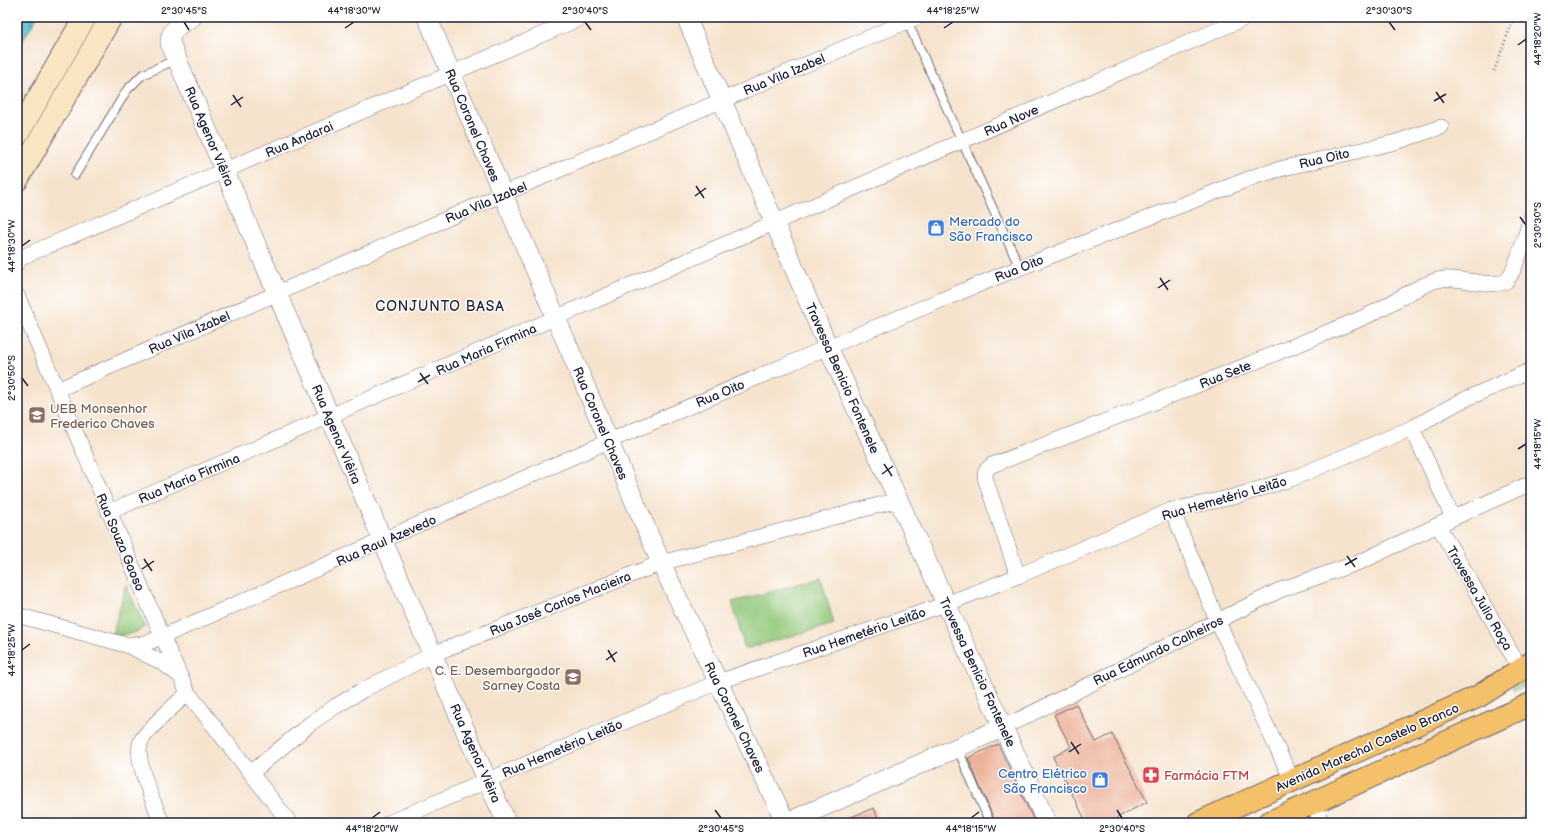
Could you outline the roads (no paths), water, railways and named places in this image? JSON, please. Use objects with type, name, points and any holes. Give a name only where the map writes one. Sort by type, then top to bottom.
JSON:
[{"type":"main road","points":[[17,134],[85,17]]},
{"type":"main road","points":[[17,180],[111,17]]},
{"type":"main road","name":"Avenida Marechal Castelo Branco","points":[[1198,823],[1479,696],[1526,667]]},
{"type":"main road","points":[[1268,823],[1531,704]]},
{"type":"street","points":[[174,51],[172,33],[192,17]]},
{"type":"street","name":"Rua Coronel Chaves","points":[[427,17],[661,563],[786,823]]},
{"type":"street","name":"Rua Andarai","points":[[17,263],[22,257],[583,17]]},
{"type":"street","name":"Travessa Benicio Fontenele","points":[[686,17],[721,102],[828,347],[1047,823]]},
{"type":"street","name":"Rua Nove","points":[[775,223],[1247,17]]},
{"type":"street","name":"Rua Vila Izabel","points":[[57,390],[503,194],[912,19]]},
{"type":"street","name":"Rua Agenor Viêira","points":[[174,51],[382,541],[507,823]]},
{"type":"street","name":"Rua Oito","points":[[609,441],[828,347],[1020,268],[1259,175],[1396,142],[1441,127]]},
{"type":"street","name":"Rua Sete","points":[[1018,576],[984,474],[986,469],[992,465],[1141,409],[1362,318],[1429,283],[1449,278],[1492,283],[1506,281],[1525,252],[1531,217]]},
{"type":"street","name":"Rua Maria Firmina","points":[[109,512],[329,418],[775,223]]},
{"type":"street","name":"Rua Souza Gaoso","points":[[17,295],[163,638],[188,693],[290,823]]},
{"type":"street","name":"Rua Hemetério Leitão","points":[[388,823],[718,682],[946,604],[1018,576],[1172,510],[1232,497],[1291,479],[1412,428],[1459,402],[1531,370]]},
{"type":"street","points":[[1412,428],[1453,518]]},
{"type":"street","name":"Rua Raul Azevedo","points":[[126,645],[141,644],[163,638],[609,441]]},
{"type":"street","name":"Rua Edmundo Calheiros","points":[[786,823],[1004,727],[1280,590],[1360,562],[1531,482]]},
{"type":"street","name":"Rua José Carlos Macieira","points":[[251,773],[311,723],[336,706],[363,690],[433,654],[661,563],[898,500]]},
{"type":"street","points":[[1172,510],[1218,620],[1292,780]]},
{"type":"street","name":"Travessa Julio Roça","points":[[1438,525],[1526,667]]},
{"type":"street","points":[[17,615],[126,645],[161,662],[180,676]]},
{"type":"street","points":[[162,823],[148,790],[139,753],[141,742],[146,733],[188,693]]},
{"type":"street","points":[[1313,803],[1322,823]]},
{"type":"street","points":[[1526,823],[1531,821]]},
{"type":"lane","points":[[912,19],[962,142],[1020,268]]},
{"type":"lane","points":[[75,175],[127,90],[142,75],[174,51]]},
{"type":"lane","points":[[956,747],[990,823]]},
{"type":"water","points":[[17,17],[37,17],[17,51]]},
{"type":"place","name":"Mercado do São Francisco","points":[[936,228]]},
{"type":"place","name":"UEB Monsenhor Frederico Chaves","points":[[37,415]]},
{"type":"place","name":"C. E. Desembargador Sarney Costa","points":[[573,677]]},
{"type":"place","name":"Farmácia FTM","points":[[1151,775]]},
{"type":"place","name":"Centro Elétrico São Francisco","points":[[1100,780]]},
{"type":"district","name":"CONJUNTO BASA","points":[[440,306]]}]
